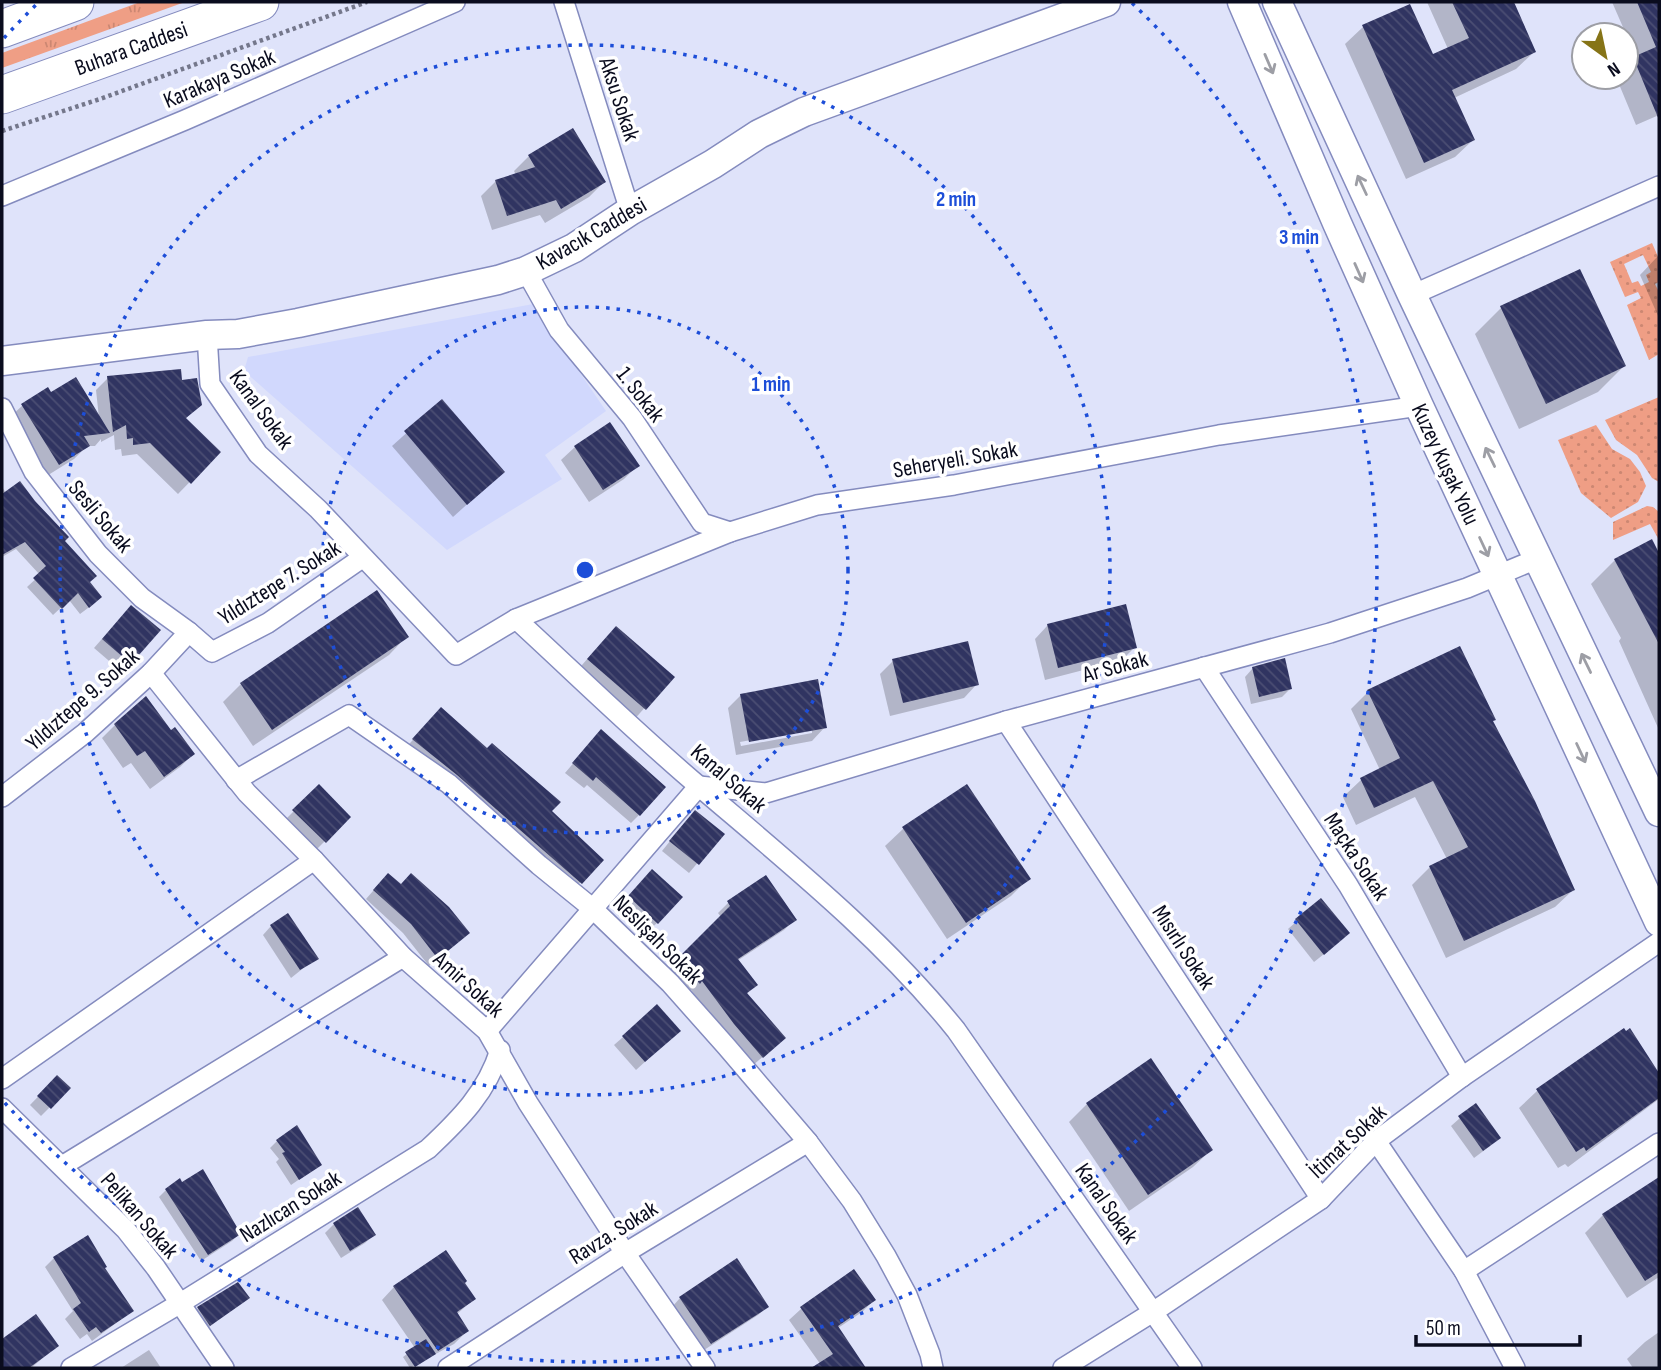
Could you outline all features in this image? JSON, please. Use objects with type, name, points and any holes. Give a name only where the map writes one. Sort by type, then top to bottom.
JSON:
[{"type":"highway","points":[[2,29],[75,2]]},
{"type":"highway","name":"Buhara Caddesi","points":[[2,95],[260,2]]},
{"type":"main road","name":"Kavacık Caddesi","points":[[2,361],[206,335],[238,334],[498,280],[526,271],[574,248],[630,211],[713,164],[759,134],[804,112],[1106,2]]},
{"type":"main road","name":"Kuzey Kuşak Yolu","points":[[1241,2],[1419,406],[1659,922]]},
{"type":"main road","name":"Kuzey Kuşak Yolu","points":[[1277,2],[1412,295],[1659,813]]},
{"type":"street","name":"Karakaya Sokak","points":[[2,196],[186,120],[455,2]]},
{"type":"street","name":"Aksu Sokak","points":[[564,2],[630,211]]},
{"type":"street","points":[[1412,295],[1659,186]]},
{"type":"street","name":"1. Sokak","points":[[526,271],[559,330],[632,418],[702,523],[730,532]]},
{"type":"street","name":"Kanal Sokak","points":[[206,335],[210,384],[258,454],[318,509],[456,655],[516,619],[699,786],[867,932],[920,986],[956,1030],[1192,1368]]},
{"type":"street","name":"Seheryeli. Sokak","points":[[516,619],[730,532],[817,505],[954,485],[1219,435],[1419,406]]},
{"type":"street","name":"Sesli Sokak","points":[[2,408],[34,472],[76,530],[142,598],[189,632]]},
{"type":"street","name":"Yıldıztepe 7. Sokak","points":[[189,632],[212,652],[268,623],[362,558]]},
{"type":"street","name":"Ar Sokak","points":[[699,786],[766,793],[1006,722],[1330,633],[1436,599],[1539,558]]},
{"type":"street","name":"Yıldıztepe 9. Sokak","points":[[2,797],[85,733],[151,673],[189,632]]},
{"type":"street","name":"Maçka Sokak","points":[[1204,667],[1348,885],[1462,1077]]},
{"type":"street","name":"Amir Sokak","points":[[151,673],[236,780],[282,831],[314,860],[402,957],[487,1031],[528,1103],[625,1253],[705,1368]]},
{"type":"street","name":"Neslişah Sokak","points":[[236,780],[349,715],[449,784],[539,865],[592,908],[670,982],[808,1142],[852,1201],[886,1256],[907,1295],[933,1368]]},
{"type":"street","name":"Mısırlı Sokak","points":[[1006,722],[1321,1199]]},
{"type":"street","points":[[487,1031],[699,786]]},
{"type":"street","points":[[2,1079],[314,860]]},
{"type":"street","name":"İtimat Sokak","points":[[1062,1368],[1153,1312],[1321,1199],[1376,1141],[1462,1077],[1659,942]]},
{"type":"street","points":[[62,1166],[402,957]]},
{"type":"street","name":"Nazlıcan Sokak","points":[[71,1368],[428,1149],[459,1120],[481,1094],[495,1067],[500,1050]]},
{"type":"street","name":"Pelikan Sokak","points":[[2,1108],[126,1230],[156,1268],[224,1368]]},
{"type":"street","points":[[1376,1141],[1464,1271],[1515,1368]]},
{"type":"street","name":"Ravza. Sokak","points":[[448,1368],[625,1253],[808,1142]]},
{"type":"street","points":[[1464,1271],[1659,1143]]},
{"type":"path","points":[[2,131],[125,90],[367,2]]},
{"type":"shaded area","points":[[533,304],[606,411],[545,455],[562,479],[447,550],[244,371],[248,357]]},
{"type":"green space","points":[[140,2],[185,2],[2,68],[2,53]]},
{"type":"green space","points":[[1652,243],[1659,259],[1659,282],[1655,284],[1659,292],[1659,354],[1649,360],[1627,305],[1641,298],[1638,292],[1625,297],[1610,262]],"holes":[[[1643,255],[1651,272],[1646,275],[1649,282],[1641,286],[1638,281],[1632,283],[1624,264]]]},
{"type":"green space","points":[[1659,397],[1659,482],[1652,478],[1637,455],[1616,440],[1605,420]]},
{"type":"green space","points":[[1596,425],[1612,449],[1630,459],[1646,486],[1638,502],[1611,518],[1581,493],[1558,440]]},
{"type":"green space","points":[[1647,506],[1659,512],[1659,540],[1650,524],[1613,540],[1613,522]]},
{"type":"building","points":[[1452,2],[1514,2],[1536,52],[1452,90],[1475,140],[1424,163],[1362,25],[1410,4],[1433,54],[1469,38]]},
{"type":"building","points":[[1637,2],[1659,2],[1659,120],[1640,74],[1640,54],[1656,47]]},
{"type":"building","points":[[573,128],[606,182],[561,209],[556,200],[507,216],[495,180],[535,167],[528,155]]},
{"type":"building","points":[[1580,269],[1626,366],[1546,404],[1500,306]]},
{"type":"building","points":[[181,369],[182,380],[197,378],[202,405],[186,418],[221,452],[191,484],[150,443],[133,445],[133,438],[127,439],[126,425],[113,432],[107,376]]},
{"type":"building","points":[[76,377],[110,433],[84,436],[90,446],[59,465],[21,404],[48,387],[51,392]]},
{"type":"building","points":[[442,399],[505,472],[467,505],[404,431]]},
{"type":"building","points":[[610,422],[640,466],[603,490],[574,446]]},
{"type":"building","points":[[20,481],[69,537],[65,541],[97,576],[90,582],[102,597],[89,608],[78,593],[62,609],[33,578],[46,566],[25,542],[2,555],[2,494]]},
{"type":"building","points":[[1652,539],[1659,553],[1659,644],[1614,559]]},
{"type":"building","points":[[377,590],[409,637],[272,730],[240,683]]},
{"type":"building","points":[[1126,604],[1137,648],[1058,668],[1047,624]]},
{"type":"building","points":[[131,605],[161,630],[131,664],[102,639]]},
{"type":"building","points":[[616,626],[675,677],[646,710],[587,659]]},
{"type":"building","points":[[968,641],[979,685],[903,703],[892,659]]},
{"type":"building","points":[[1460,646],[1496,720],[1493,721],[1535,801],[1575,890],[1464,941],[1429,866],[1468,847],[1433,781],[1374,808],[1360,778],[1400,758],[1367,690]]},
{"type":"building","points":[[1285,658],[1292,689],[1259,697],[1252,667]]},
{"type":"building","points":[[818,679],[827,728],[749,742],[740,694]]},
{"type":"building","points":[[146,696],[171,730],[175,727],[195,754],[164,777],[145,751],[137,756],[114,724]]},
{"type":"building","points":[[441,707],[487,748],[492,743],[561,802],[552,811],[604,860],[582,884],[412,739]]},
{"type":"building","points":[[601,729],[666,787],[640,816],[596,777],[593,781],[572,763]]},
{"type":"building","points":[[319,784],[351,817],[326,843],[292,810]]},
{"type":"building","points":[[967,784],[1031,879],[966,923],[902,827]]},
{"type":"building","points":[[695,810],[725,834],[699,865],[669,841]]},
{"type":"building","points":[[652,869],[683,897],[658,924],[628,896]]},
{"type":"building","points":[[388,873],[401,884],[411,873],[449,907],[470,933],[438,959],[411,924],[373,890]]},
{"type":"building","points":[[766,875],[797,920],[738,959],[758,985],[747,993],[786,1038],[763,1058],[702,981],[700,984],[676,960],[730,906],[727,901]]},
{"type":"building","points":[[1321,898],[1350,933],[1324,955],[1295,919]]},
{"type":"building","points":[[288,913],[319,959],[300,970],[270,925]]},
{"type":"building","points":[[657,1004],[681,1031],[645,1062],[622,1036]]},
{"type":"building","points":[[1624,1028],[1626,1031],[1630,1028],[1659,1073],[1659,1098],[1586,1151],[1584,1147],[1576,1152],[1536,1089]]},
{"type":"building","points":[[1151,1058],[1213,1150],[1148,1195],[1086,1103]]},
{"type":"building","points":[[57,1075],[71,1088],[51,1109],[37,1096]]},
{"type":"building","points":[[1476,1103],[1501,1138],[1483,1151],[1458,1116]]},
{"type":"building","points":[[297,1125],[322,1165],[299,1180],[276,1140]]},
{"type":"building","points":[[203,1169],[241,1234],[208,1255],[165,1189],[180,1178],[182,1182]]},
{"type":"building","points":[[1659,1177],[1659,1272],[1645,1281],[1602,1214]]},
{"type":"building","points":[[358,1207],[376,1235],[350,1251],[333,1223]]},
{"type":"building","points":[[88,1235],[107,1267],[105,1268],[134,1311],[101,1333],[96,1327],[89,1332],[73,1309],[81,1303],[53,1257]]},
{"type":"building","points":[[446,1250],[476,1299],[457,1312],[469,1331],[438,1351],[393,1286]]},
{"type":"building","points":[[737,1258],[769,1307],[711,1344],[679,1297]]},
{"type":"building","points":[[854,1269],[876,1300],[838,1326],[866,1368],[811,1368],[833,1354],[800,1307]]},
{"type":"building","points":[[238,1282],[250,1298],[210,1326],[197,1307]]},
{"type":"building","points":[[36,1314],[59,1346],[29,1368],[2,1368],[2,1339]]},
{"type":"building","points":[[426,1339],[436,1354],[415,1367],[405,1352]]}]
